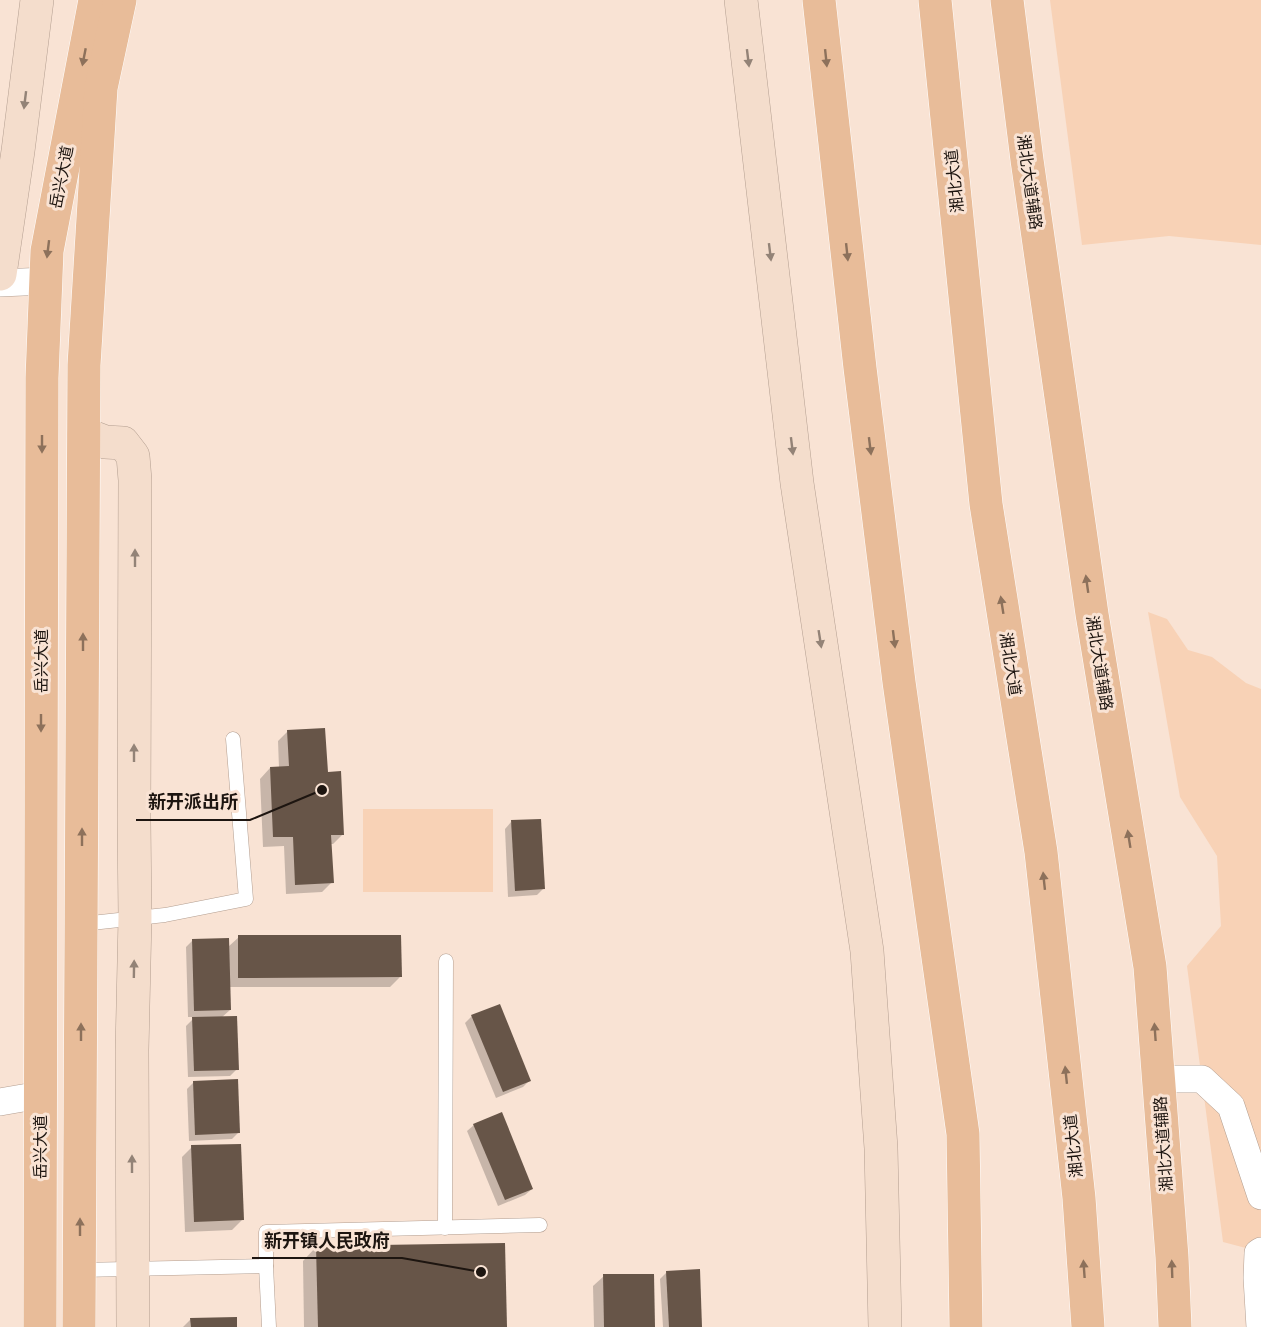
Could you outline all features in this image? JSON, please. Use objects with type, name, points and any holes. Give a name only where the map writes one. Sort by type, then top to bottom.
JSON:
[{"type":"main road","points":[[0,274],[37,0]]},
{"type":"main road","name":"岳兴大道","points":[[40,1327],[42,378],[47,251],[95,0]]},
{"type":"main road","name":"岳兴大道","points":[[80,1327],[84,365],[101,88],[120,0]]},
{"type":"main road","points":[[741,0],[796,483],[867,951],[881,1148],[885,1327]]},
{"type":"main road","points":[[819,0],[899,682],[963,1134],[966,1327]]},
{"type":"main road","name":"湘北大道","points":[[935,0],[986,504],[1041,852],[1079,1198],[1088,1327]]},
{"type":"main road","name":"湘北大道辅路","points":[[1007,0],[1027,160],[1088,591],[1150,967],[1172,1257],[1175,1327]]},
{"type":"main road","points":[[84,434],[105,441],[123,443],[133,456],[135,480],[133,1327]]},
{"type":"street","points":[[0,283],[46,281]]},
{"type":"street","points":[[1158,1079],[1202,1079],[1231,1106],[1261,1196]]},
{"type":"street","points":[[0,1102],[40,1095]]},
{"type":"street","points":[[1260,1327],[1257,1278],[1258,1253],[1261,1251]]},
{"type":"lane","points":[[82,924],[165,915],[246,899],[233,740]]},
{"type":"lane","points":[[445,1228],[446,961]]},
{"type":"lane","points":[[269,1327],[266,1232],[540,1225]]},
{"type":"lane","points":[[80,1270],[266,1266]]},
{"type":"shaded area","points":[[1050,0],[1261,0],[1261,245],[1169,236],[1082,245]]},
{"type":"shaded area","points":[[1148,612],[1167,619],[1188,650],[1212,657],[1246,683],[1261,689],[1261,1252],[1223,1242],[1187,966],[1221,926],[1217,856],[1180,797]]},
{"type":"shaded area","points":[[363,809],[493,809],[493,892],[363,892]]},
{"type":"building","points":[[325,728],[328,772],[341,771],[344,835],[331,835],[334,883],[295,885],[293,837],[273,837],[270,767],[289,766],[287,730]]},
{"type":"building","points":[[541,819],[545,889],[515,891],[511,820]]},
{"type":"building","points":[[238,935],[401,935],[402,977],[238,978]]},
{"type":"building","points":[[229,938],[231,1010],[194,1011],[192,939]]},
{"type":"building","points":[[500,1004],[531,1081],[503,1092],[471,1015]]},
{"type":"building","points":[[237,1016],[239,1070],[194,1071],[192,1017]]},
{"type":"building","points":[[238,1079],[240,1133],[195,1135],[193,1081]]},
{"type":"building","points":[[502,1112],[533,1189],[505,1200],[473,1124]]},
{"type":"building","points":[[241,1144],[244,1220],[194,1222],[191,1145]]},
{"type":"building","points":[[505,1243],[507,1327],[318,1327],[316,1246]]},
{"type":"building","points":[[700,1269],[702,1327],[669,1327],[666,1271]]},
{"type":"building","points":[[603,1274],[654,1274],[655,1327],[604,1327]]},
{"type":"building","points":[[237,1317],[237,1327],[191,1327],[190,1318]]},
{"type":"place","name":"新开派出所","points":[[322,790]]},
{"type":"place","name":"新开镇人民政府","points":[[481,1272]]}]
